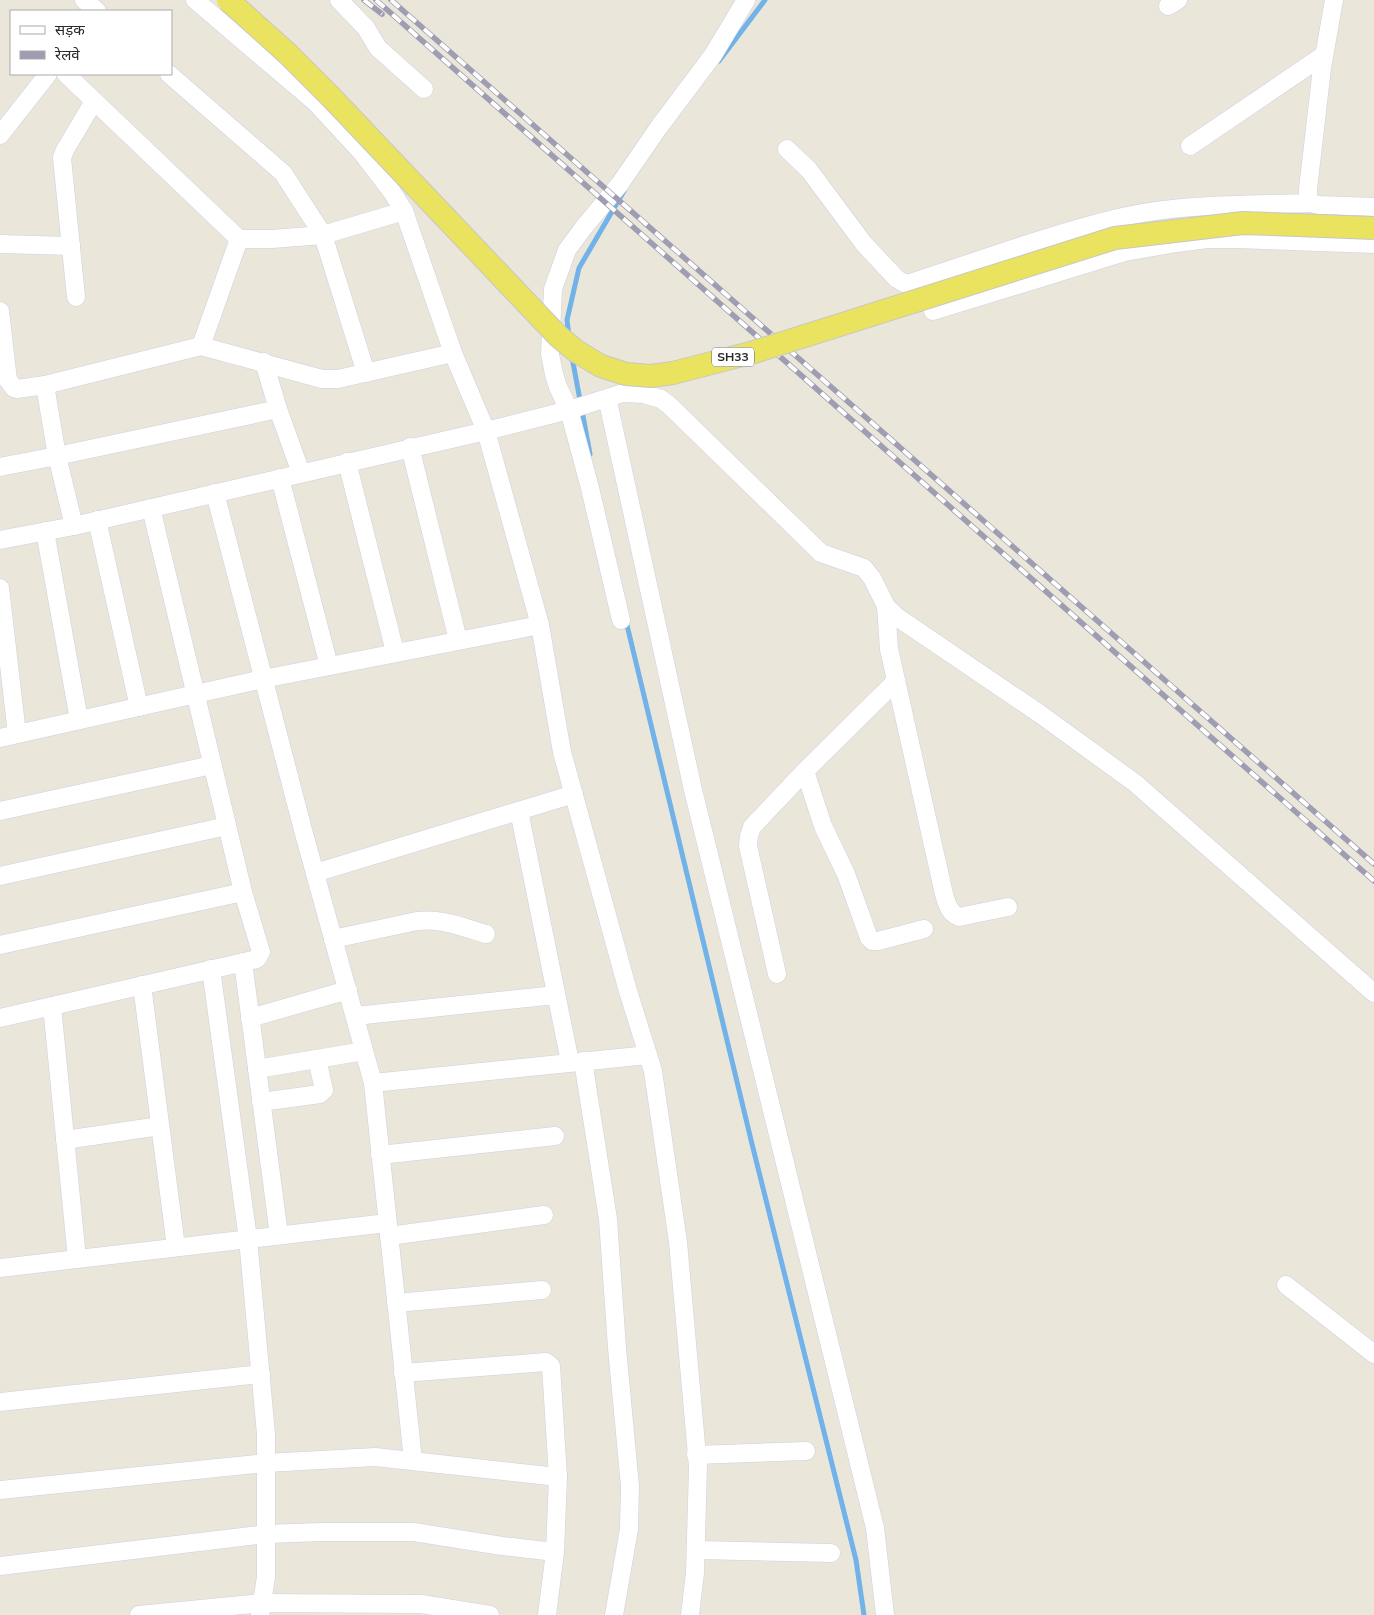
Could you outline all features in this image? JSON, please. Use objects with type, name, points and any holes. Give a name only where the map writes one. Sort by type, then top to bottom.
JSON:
[{"type":"main road","name":"SH33","points":[[228,0],[281,47],[330,96],[558,336],[576,351],[601,366],[626,374],[651,376],[673,373],[754,352],[1115,238],[1242,223],[1374,228]]},
{"type":"street","points":[[195,0],[315,102],[363,154],[392,192],[404,211],[453,353],[486,431],[540,625],[562,752],[628,991],[653,1071],[678,1242],[696,1455],[696,1550],[690,1615]]},
{"type":"street","points":[[339,0],[366,28],[378,48],[424,89]]},
{"type":"street","points":[[746,0],[713,55],[659,127],[619,185],[567,250],[552,289],[550,354],[558,387],[586,405],[608,402],[693,790],[875,1528],[885,1615]]},
{"type":"street","points":[[1311,203],[1308,198],[1308,189],[1324,55],[1334,0]]},
{"type":"street","points":[[1190,146],[1324,55]]},
{"type":"street","points":[[0,135],[47,75]]},
{"type":"street","points":[[67,75],[239,239],[323,235],[404,211]]},
{"type":"street","points":[[170,75],[283,173],[323,235],[366,373]]},
{"type":"street","points":[[76,297],[62,158],[64,150],[94,100]]},
{"type":"street","points":[[787,149],[809,170],[864,244],[897,280],[904,283],[910,283],[1051,237],[1119,218],[1167,210],[1224,205],[1311,203],[1319,205],[1374,206]]},
{"type":"street","points":[[201,346],[239,239]]},
{"type":"street","points":[[933,311],[1125,252],[1176,243],[1207,239],[1235,239],[1374,244]]},
{"type":"street","points":[[0,244],[72,246]]},
{"type":"street","points":[[0,311],[8,380],[10,385],[17,389],[45,385],[201,346],[322,379],[338,379],[453,353]]},
{"type":"street","points":[[264,362],[278,409],[301,473]]},
{"type":"street","points":[[45,385],[57,456],[74,526]]},
{"type":"street","points":[[0,540],[74,526],[486,431],[586,405],[623,393],[644,394],[661,399],[821,553],[864,568],[872,578],[886,606],[896,617],[1040,714],[1135,783],[1374,993]]},
{"type":"street","points":[[586,405],[590,488],[621,620]]},
{"type":"street","points":[[0,467],[278,409]]},
{"type":"street","points":[[410,447],[458,640]]},
{"type":"street","points":[[347,462],[395,652]]},
{"type":"street","points":[[280,478],[329,666]]},
{"type":"street","points":[[215,493],[263,679],[373,1083],[413,1460]]},
{"type":"street","points":[[0,1018],[257,959],[261,952],[242,892],[152,508]]},
{"type":"street","points":[[97,520],[139,707]]},
{"type":"street","points":[[44,531],[79,720]]},
{"type":"street","points":[[0,588],[17,734]]},
{"type":"street","points":[[886,606],[889,649],[949,909],[954,915],[959,917],[1008,907]]},
{"type":"street","points":[[0,738],[263,679],[540,625]]},
{"type":"street","points":[[777,974],[748,846],[752,827],[896,681]]},
{"type":"street","points":[[0,810],[212,765]]},
{"type":"street","points":[[806,771],[823,826],[846,874],[869,938],[872,941],[878,941],[924,929]]},
{"type":"street","points":[[315,873],[574,794]]},
{"type":"street","points":[[519,811],[556,995],[576,1062],[608,1219],[617,1348],[630,1486],[629,1529],[614,1615]]},
{"type":"street","points":[[0,876],[227,826]]},
{"type":"street","points":[[0,945],[242,892]]},
{"type":"street","points":[[333,939],[431,919],[441,920],[486,934]]},
{"type":"street","points":[[243,962],[279,1235]]},
{"type":"street","points":[[211,969],[248,1239],[266,1434],[266,1577],[261,1609]]},
{"type":"street","points":[[142,985],[176,1247]]},
{"type":"street","points":[[250,1018],[348,990]]},
{"type":"street","points":[[355,1016],[556,995]]},
{"type":"street","points":[[52,1006],[77,1259]]},
{"type":"street","points":[[257,1069],[364,1051]]},
{"type":"street","points":[[373,1083],[648,1054]]},
{"type":"street","points":[[261,1102],[323,1092],[318,1059]]},
{"type":"street","points":[[65,1140],[160,1126]]},
{"type":"street","points":[[380,1154],[555,1136]]},
{"type":"street","points":[[0,1268],[279,1235],[388,1229],[544,1215]]},
{"type":"street","points":[[1286,1285],[1374,1354]]},
{"type":"street","points":[[396,1303],[542,1290]]},
{"type":"street","points":[[404,1373],[546,1362],[551,1366],[558,1477],[556,1552],[547,1615]]},
{"type":"street","points":[[0,1402],[261,1374]]},
{"type":"street","points":[[696,1455],[806,1450]]},
{"type":"street","points":[[0,1490],[266,1463],[375,1456],[558,1477]]},
{"type":"street","points":[[0,1566],[266,1534],[414,1532],[502,1546],[556,1552]]},
{"type":"street","points":[[696,1550],[831,1553]]},
{"type":"street","points":[[138,1615],[421,1604],[490,1615]]},
{"type":"waterway","points":[[719,61],[765,0]]},
{"type":"waterway","points":[[569,336],[567,320],[579,268],[624,191]]},
{"type":"waterway","points":[[572,357],[590,454]]},
{"type":"waterway","points":[[626,621],[752,1144],[856,1560],[864,1615]]},
{"type":"railway","points":[[364,0],[382,14]]},
{"type":"railway","points":[[376,0],[1374,881]]},
{"type":"railway","points":[[391,0],[1374,864]]}]
